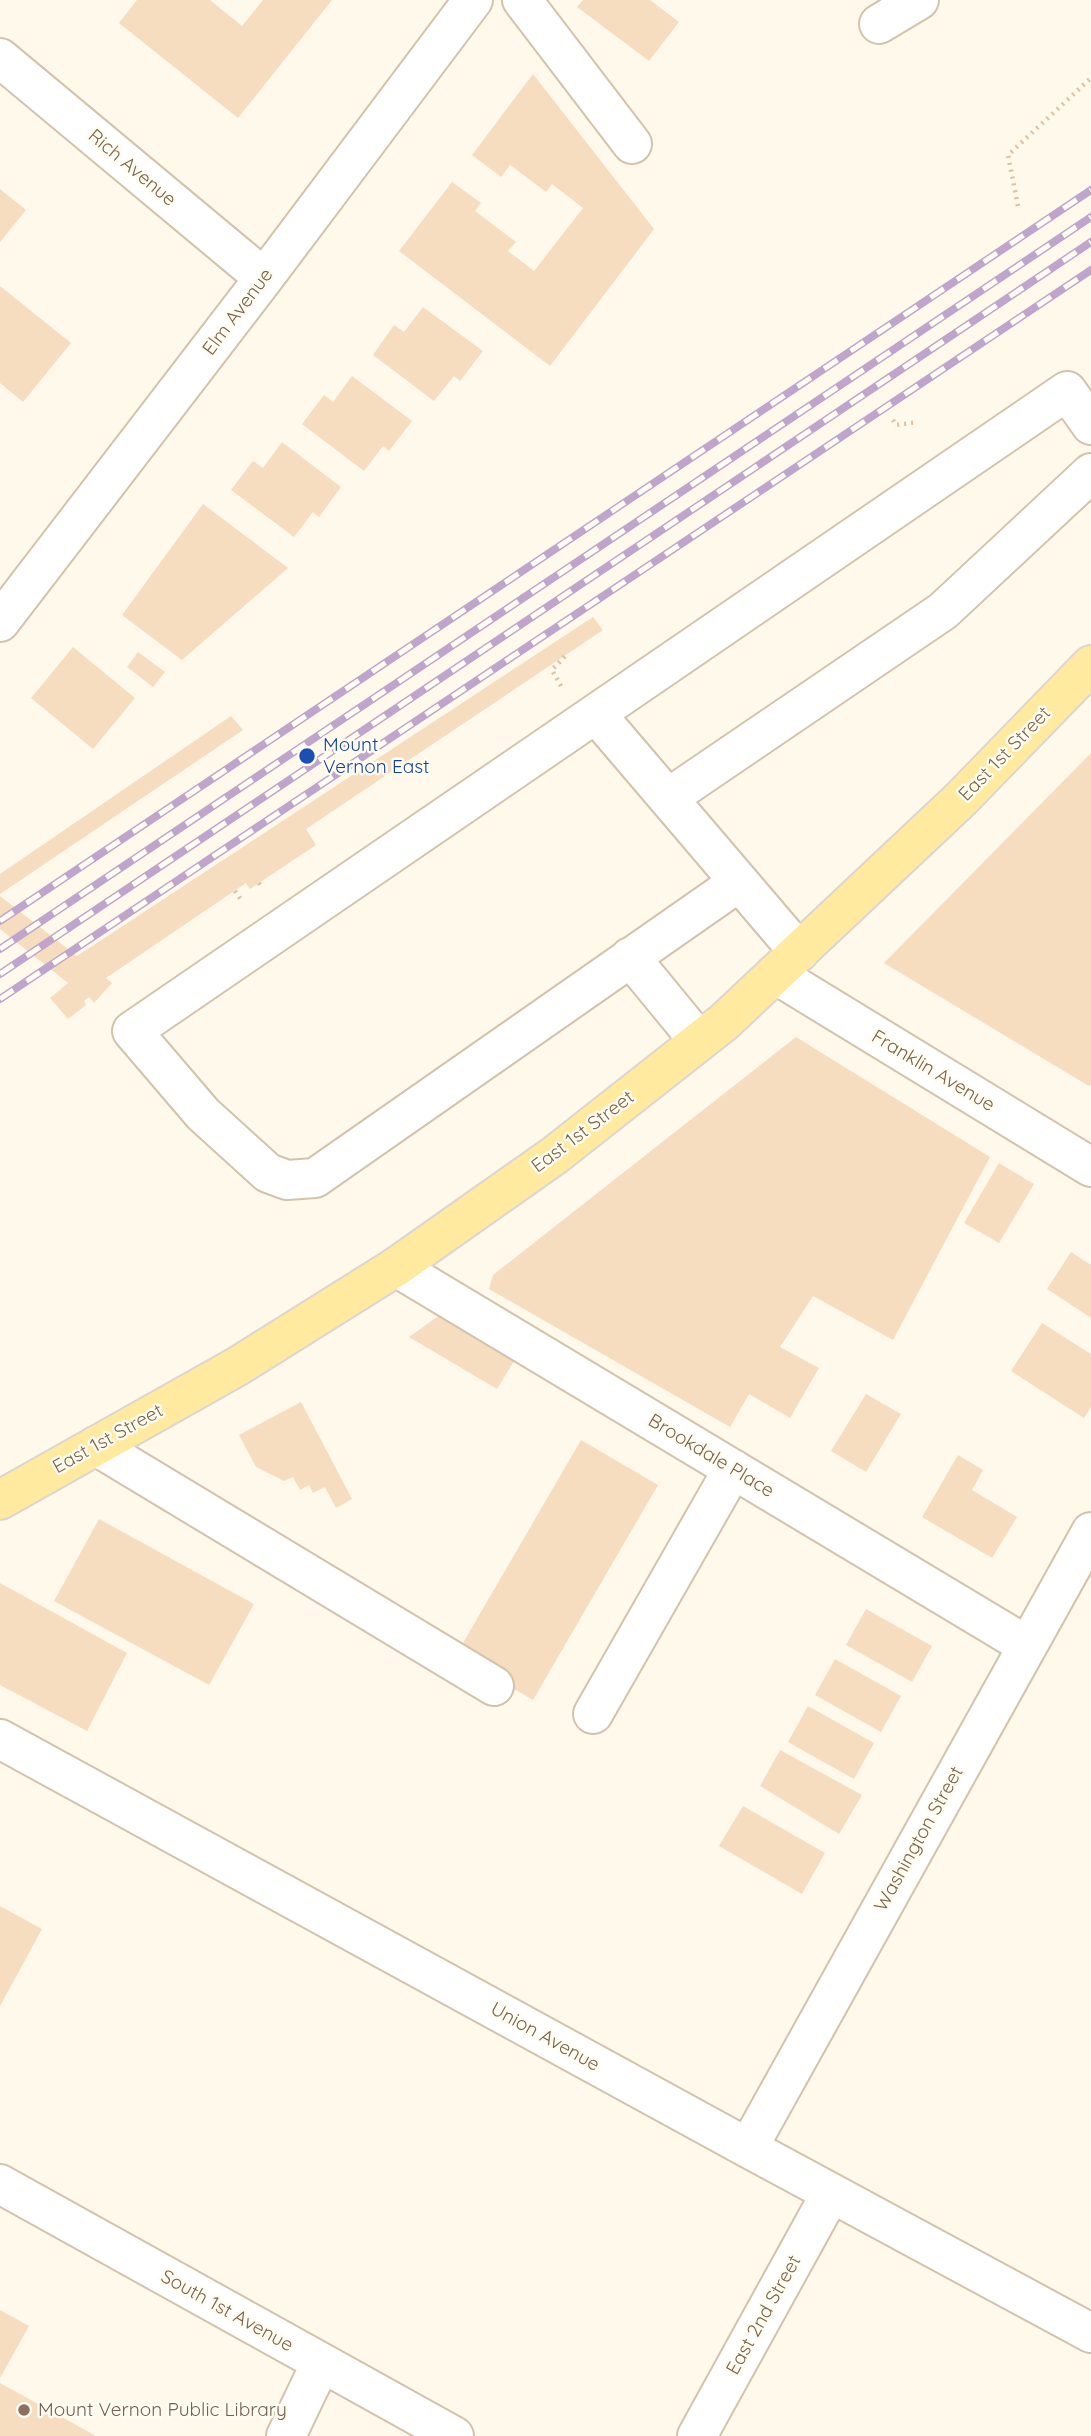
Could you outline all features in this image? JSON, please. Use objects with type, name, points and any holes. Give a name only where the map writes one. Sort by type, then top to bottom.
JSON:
[{"type":"main road","name":"East 1st Street","points":[[0,1500],[238,1366],[396,1267],[555,1155],[724,1022],[961,799],[1091,665]]},
{"type":"street","name":"Elm Avenue","points":[[0,622],[473,0]]},
{"type":"street","points":[[522,0],[632,144]]},
{"type":"street","points":[[878,24],[919,0]]},
{"type":"street","name":"Rich Avenue","points":[[0,58],[264,278]]},
{"type":"street","points":[[739,882],[315,1178],[287,1180],[268,1173],[203,1114],[132,1031],[1067,391],[1091,425]]},
{"type":"street","points":[[667,798],[943,611],[1091,473]]},
{"type":"street","name":"Franklin Avenue","points":[[596,714],[739,882],[787,963],[1091,1167]]},
{"type":"street","points":[[630,957],[699,1041]]},
{"type":"street","name":"Brookdale Place","points":[[396,1267],[1026,1645]]},
{"type":"street","points":[[96,1446],[494,1686]]},
{"type":"street","points":[[593,1714],[733,1469]]},
{"type":"street","name":"Washington Street","points":[[748,2148],[1091,1532]]},
{"type":"street","name":"Union Avenue","points":[[0,1739],[1091,2333]]},
{"type":"street","name":"South 1st Avenue","points":[[0,2184],[321,2363],[433,2431]]},
{"type":"street","name":"East 2nd Street","points":[[697,2436],[831,2193]]},
{"type":"street","points":[[286,2436],[321,2363]]},
{"type":"path","points":[[1018,206],[1008,155],[1091,78]]},
{"type":"path","points":[[893,420],[896,425],[918,422]]},
{"type":"path","points":[[561,685],[552,670],[567,654]]},
{"type":"path","points":[[235,891],[242,901]]},
{"type":"building","points":[[137,0],[210,0],[242,26],[263,0],[332,0],[238,118],[119,23]]},
{"type":"building","points":[[583,0],[650,0],[679,22],[649,61],[577,7]]},
{"type":"building","points":[[533,74],[654,229],[550,366],[399,251],[452,182],[481,203],[475,211],[516,242],[508,251],[534,271],[583,208],[552,184],[546,192],[510,165],[501,177],[472,155]]},
{"type":"building","points":[[0,189],[26,210],[0,242]]},
{"type":"building","points":[[0,286],[71,343],[23,402],[0,383]]},
{"type":"building","points":[[423,307],[483,351],[460,381],[454,376],[434,401],[373,355],[394,325],[404,332]]},
{"type":"building","points":[[352,376],[412,421],[389,451],[383,446],[364,471],[302,424],[324,395],[333,402]]},
{"type":"building","points":[[282,442],[341,487],[319,517],[313,512],[294,537],[231,490],[253,461],[263,468]]},
{"type":"building","points":[[203,504],[288,568],[182,660],[122,615]]},
{"type":"building","name":"Mount Vernon East","points":[[593,617],[603,630],[306,829],[316,845],[250,889],[246,883],[106,978],[112,983],[94,1003],[89,997],[84,1001],[86,1005],[68,1019],[50,998],[68,983],[0,929],[0,896],[77,956]]},
{"type":"building","points":[[73,647],[135,698],[93,749],[31,698]]},
{"type":"building","points":[[138,652],[165,672],[153,687],[127,667]]},
{"type":"building","points":[[231,716],[243,730],[0,894],[0,874]]},
{"type":"building","points":[[1091,753],[1091,1084],[1089,1086],[884,963]]},
{"type":"building","points":[[796,1037],[990,1157],[893,1340],[813,1296],[780,1347],[819,1368],[790,1418],[749,1394],[730,1427],[489,1289],[493,1275]]},
{"type":"building","points":[[999,1163],[1034,1184],[999,1243],[964,1223]]},
{"type":"building","points":[[1071,1252],[1091,1265],[1091,1318],[1047,1289]]},
{"type":"building","points":[[447,1310],[519,1353],[497,1389],[409,1337]]},
{"type":"building","points":[[1042,1323],[1091,1354],[1091,1407],[1084,1418],[1011,1371]]},
{"type":"building","points":[[866,1394],[901,1414],[866,1472],[831,1451]]},
{"type":"building","points":[[301,1402],[352,1499],[336,1508],[325,1487],[313,1493],[309,1485],[300,1490],[293,1477],[284,1481],[256,1467],[239,1435]]},
{"type":"building","points":[[581,1440],[658,1485],[533,1700],[456,1655]]},
{"type":"building","points":[[958,1455],[983,1470],[972,1490],[1017,1517],[992,1558],[922,1517]]},
{"type":"building","points":[[99,1519],[254,1604],[209,1685],[54,1601]]},
{"type":"building","points":[[0,1583],[127,1653],[87,1731],[0,1685]]},
{"type":"building","points":[[866,1609],[932,1646],[912,1682],[846,1645]]},
{"type":"building","points":[[835,1659],[901,1696],[881,1732],[815,1695]]},
{"type":"building","points":[[808,1706],[874,1743],[854,1779],[788,1742]]},
{"type":"building","points":[[780,1750],[862,1795],[839,1834],[760,1786]]},
{"type":"building","points":[[743,1806],[825,1853],[802,1894],[719,1846]]},
{"type":"building","points":[[0,1906],[42,1929],[0,2006]]},
{"type":"building","name":"Mount Vernon Public Library","points":[[0,2310],[29,2326],[0,2378]]},
{"type":"building","name":"Mount Vernon Public Library","points":[[0,2383],[96,2436],[0,2436]]},
{"type":"railway","points":[[0,921],[1091,190]]},
{"type":"railway","points":[[0,949],[1091,217]]},
{"type":"railway","points":[[0,974],[1091,242]]},
{"type":"railway","points":[[0,999],[1091,270]]},
{"type":"place","name":"Mount Vernon East","points":[[307,756]]},
{"type":"place","name":"Mount Vernon Public Library","points":[[24,2410]]}]
